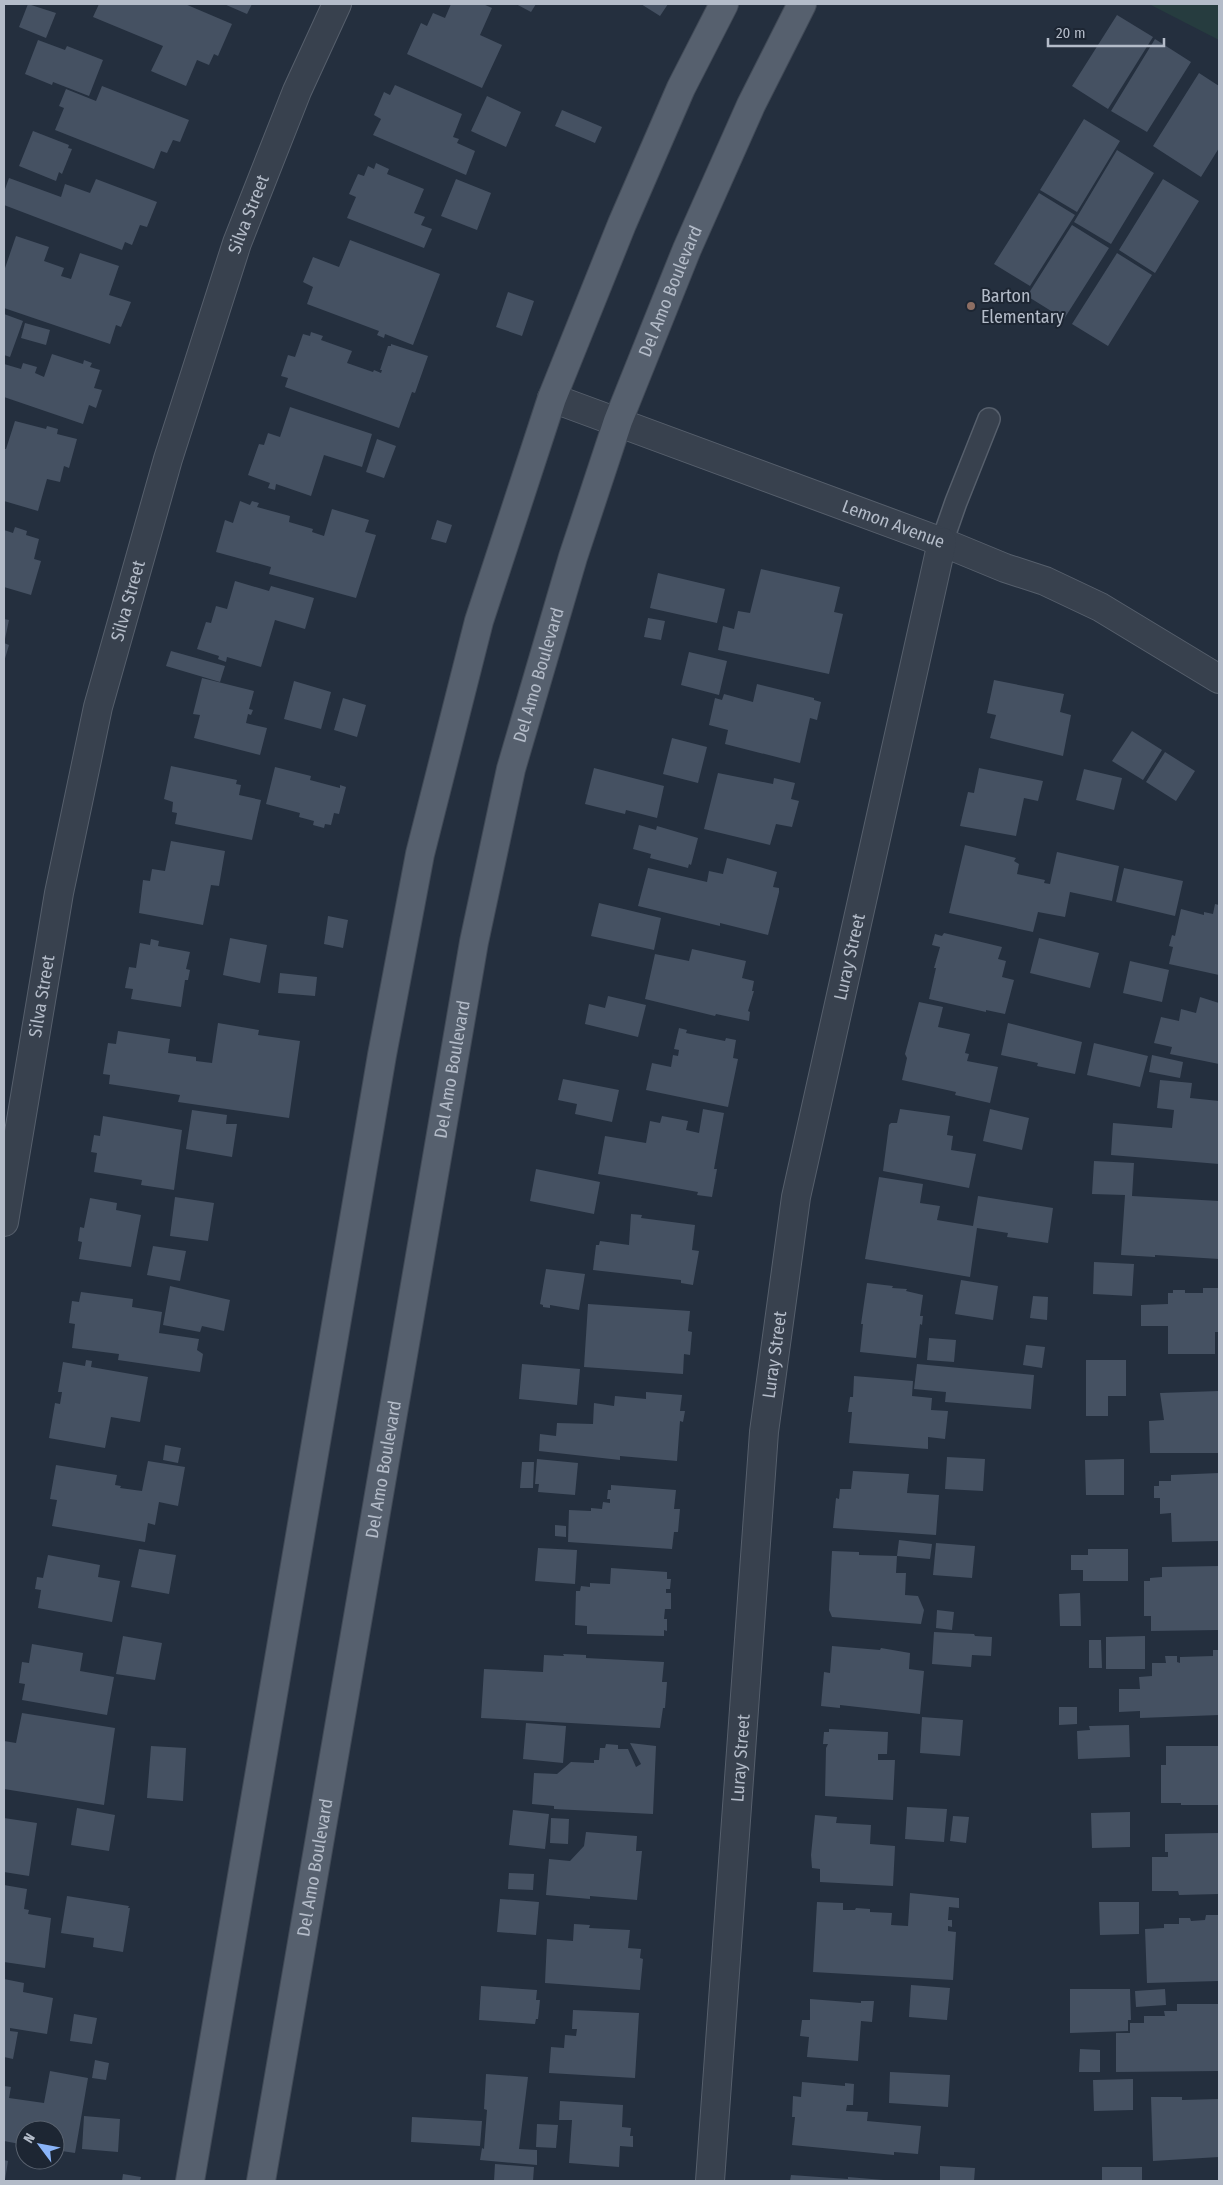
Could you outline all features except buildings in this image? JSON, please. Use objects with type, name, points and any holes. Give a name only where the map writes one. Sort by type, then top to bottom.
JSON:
[{"type":"main road","points":[[190,2181],[382,1056],[420,854],[479,620],[552,398],[633,197],[680,88],[724,4]]},
{"type":"main road","name":"Del Amo Boulevard","points":[[261,2181],[474,942],[511,769],[573,557],[618,421],[687,249],[751,105],[802,4]]},
{"type":"street","name":"Silva Street","points":[[4,1222],[59,893],[98,707],[168,459],[237,243],[297,91],[337,4]]},
{"type":"street","name":"Lemon Avenue","points":[[552,398],[942,542],[1005,568],[1045,581],[1100,607],[1219,679]]},
{"type":"street","name":"Luray Street","points":[[710,2181],[764,1432],[793,1217],[942,542]]},
{"type":"lane","points":[[942,542],[989,419]]},
{"type":"green space","points":[[1149,4],[1219,4],[1219,40]]},
{"type":"place","name":"Barton Elementary","points":[[971,306]]}]
